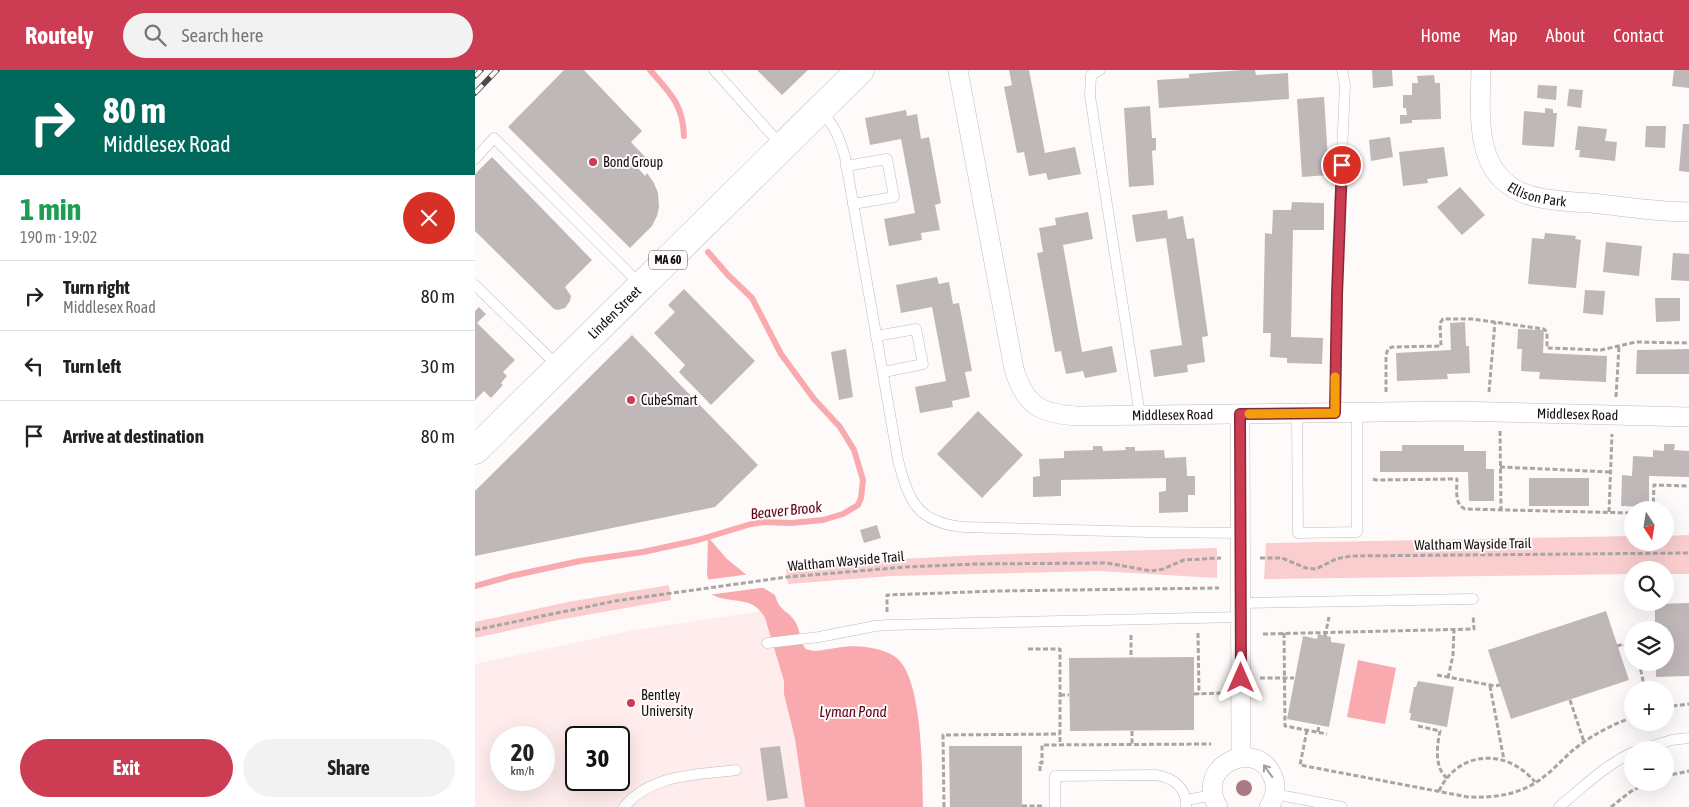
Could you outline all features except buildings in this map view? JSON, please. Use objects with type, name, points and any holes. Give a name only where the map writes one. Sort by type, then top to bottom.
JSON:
[{"type":"main road","name":"Linden Street","points":[[475,450],[860,70]]},
{"type":"street","name":"Middlesex Road","points":[[958,70],[1014,369],[1020,389],[1026,397],[1043,410],[1078,416],[1487,412],[1689,417]]},
{"type":"street","name":"Ellison Park","points":[[1481,70],[1479,119],[1484,147],[1501,178],[1514,188],[1531,196],[1542,198],[1689,212]]},
{"type":"street","points":[[1240,414],[1241,757]]},
{"type":"street","points":[[1216,801],[1214,779],[1221,767],[1227,762],[1241,757],[1255,760],[1267,768],[1274,780],[1272,801]]},
{"type":"lane","points":[[714,70],[782,147]]},
{"type":"lane","points":[[1100,70],[1091,75],[1090,96],[1141,415]]},
{"type":"lane","points":[[1335,413],[1337,263],[1345,85],[1341,70]]},
{"type":"lane","points":[[820,110],[834,126],[847,166],[898,460],[905,485],[919,509],[933,521],[964,527],[1241,533]]},
{"type":"lane","points":[[475,159],[494,138],[641,286]]},
{"type":"lane","points":[[847,166],[887,159],[894,197],[853,204]]},
{"type":"lane","points":[[475,285],[559,367]]},
{"type":"lane","points":[[876,336],[916,329],[923,364],[884,372]]},
{"type":"lane","points":[[1297,413],[1298,533],[1357,532],[1357,412]]},
{"type":"lane","points":[[767,642],[887,625],[1198,618],[1241,610],[1473,599]]},
{"type":"lane","points":[[1669,741],[1689,738]]},
{"type":"lane","points":[[1559,807],[1594,776],[1624,757]]},
{"type":"lane","points":[[624,807],[631,799],[651,785],[659,782],[675,777],[736,770]]},
{"type":"lane","points":[[1055,807],[1055,776],[1165,776],[1181,787],[1186,803],[1216,801]]},
{"type":"lane","points":[[1272,801],[1342,807]]},
{"type":"path","points":[[1386,397],[1386,355],[1388,349],[1392,347],[1441,346],[1440,323],[1443,319],[1472,319],[1544,328],[1547,332],[1547,348],[1601,350],[1636,342],[1689,343]]},
{"type":"path","points":[[1489,395],[1495,322]]},
{"type":"path","points":[[1616,400],[1619,346]]},
{"type":"path","points":[[1500,431],[1501,510]]},
{"type":"path","points":[[1609,512],[1612,434]]},
{"type":"path","points":[[1500,467],[1611,472]]},
{"type":"path","points":[[1370,474],[1370,477],[1376,480],[1457,479],[1458,502],[1465,509],[1624,513]]},
{"type":"path","points":[[1653,501],[1654,485],[1689,486]]},
{"type":"path","name":"Waltham Wayside Trail","points":[[1263,558],[1282,558],[1306,568],[1316,569],[1336,559],[1351,556],[1689,552]]},
{"type":"path","name":"Waltham Wayside Trail","points":[[475,630],[585,607],[787,577],[905,567],[975,564],[1107,563],[1151,571],[1163,569],[1184,560],[1220,558]]},
{"type":"path","points":[[887,625],[887,595],[997,590],[1219,588]]},
{"type":"path","points":[[1263,634],[1473,630],[1473,599]]},
{"type":"path","points":[[1198,618],[1199,694]]},
{"type":"path","points":[[1131,619],[1131,658]]},
{"type":"path","points":[[1448,678],[1453,655],[1454,630]]},
{"type":"path","points":[[1351,638],[1352,632]]},
{"type":"path","points":[[1284,633],[1285,726],[1327,734]]},
{"type":"path","points":[[1617,646],[1624,644]]},
{"type":"path","points":[[1028,649],[1059,649],[1060,746]]},
{"type":"path","points":[[1437,675],[1490,686],[1500,685]]},
{"type":"path","points":[[1194,694],[1285,678],[1295,678]]},
{"type":"path","points":[[1490,686],[1504,760]]},
{"type":"path","points":[[1060,695],[1069,695]]},
{"type":"path","points":[[1570,700],[1584,742]]},
{"type":"path","points":[[1674,706],[1689,704]]},
{"type":"path","points":[[1307,730],[1300,765],[1439,792],[1487,798],[1523,789],[1539,780],[1584,742],[1624,720]]},
{"type":"path","points":[[1318,732],[1319,725]]},
{"type":"path","points":[[1417,726],[1440,731],[1438,740],[1439,764],[1440,770],[1447,778]]},
{"type":"path","points":[[1132,730],[1132,745]]},
{"type":"path","points":[[944,807],[943,735],[1060,734]]},
{"type":"path","points":[[1041,780],[1042,745],[1211,744]]},
{"type":"path","points":[[1439,792],[1455,769],[1473,761],[1493,758],[1518,766],[1535,782]]},
{"type":"path","points":[[1674,774],[1689,772]]},
{"type":"path","points":[[1611,807],[1632,791]]},
{"type":"path","points":[[1041,798],[1041,807]]},
{"type":"shaded area","points":[[1689,535],[1689,574],[1674,574],[1674,561],[1624,561],[1624,574],[1264,579],[1266,543],[1624,536],[1624,551],[1674,551],[1674,536]]},
{"type":"shaded area","points":[[1217,548],[1217,578],[1098,571],[891,576],[788,584],[786,569],[947,557]]},
{"type":"shaded area","points":[[669,585],[671,600],[558,620],[475,638],[475,622],[568,602]]},
{"type":"shaded area","name":"Bentley University","points":[[762,611],[784,681],[784,694],[795,739],[805,807],[475,807],[475,664],[634,630]]},
{"type":"water","name":"Lyman Pond","points":[[708,537],[727,559],[759,585],[775,595],[779,605],[796,623],[802,643],[806,649],[817,651],[847,647],[866,647],[887,652],[898,659],[906,671],[917,707],[923,807],[805,807],[795,739],[784,694],[784,681],[765,618],[754,606],[711,594],[707,574]]},
{"type":"water","points":[[1358,660],[1396,668],[1385,724],[1347,717]]},
{"type":"pier","points":[[751,574],[768,587],[708,595],[705,580]]},
{"type":"waterway","name":"Beaver Brook","points":[[650,70],[678,107],[684,136]]},
{"type":"waterway","name":"Beaver Brook","points":[[475,586],[580,561],[643,552],[698,540],[751,524],[823,520],[843,514],[858,505],[861,498],[863,480],[854,450],[840,427],[814,399],[781,354],[752,298],[708,252]]},
{"type":"railway","points":[[475,76],[481,70]]},
{"type":"railway","points":[[475,93],[497,70]]},
{"type":"slow traffic","points":[[1249,414],[1335,413],[1335,377]]},
{"type":"place","name":"Bond Group","points":[[593,162]]},
{"type":"place","name":"CubeSmart","points":[[631,400]]},
{"type":"place","name":"Bentley University","points":[[631,703]]},
{"type":"route","points":[[1241,678],[1240,414],[1335,413],[1338,244],[1342,165]]}]
